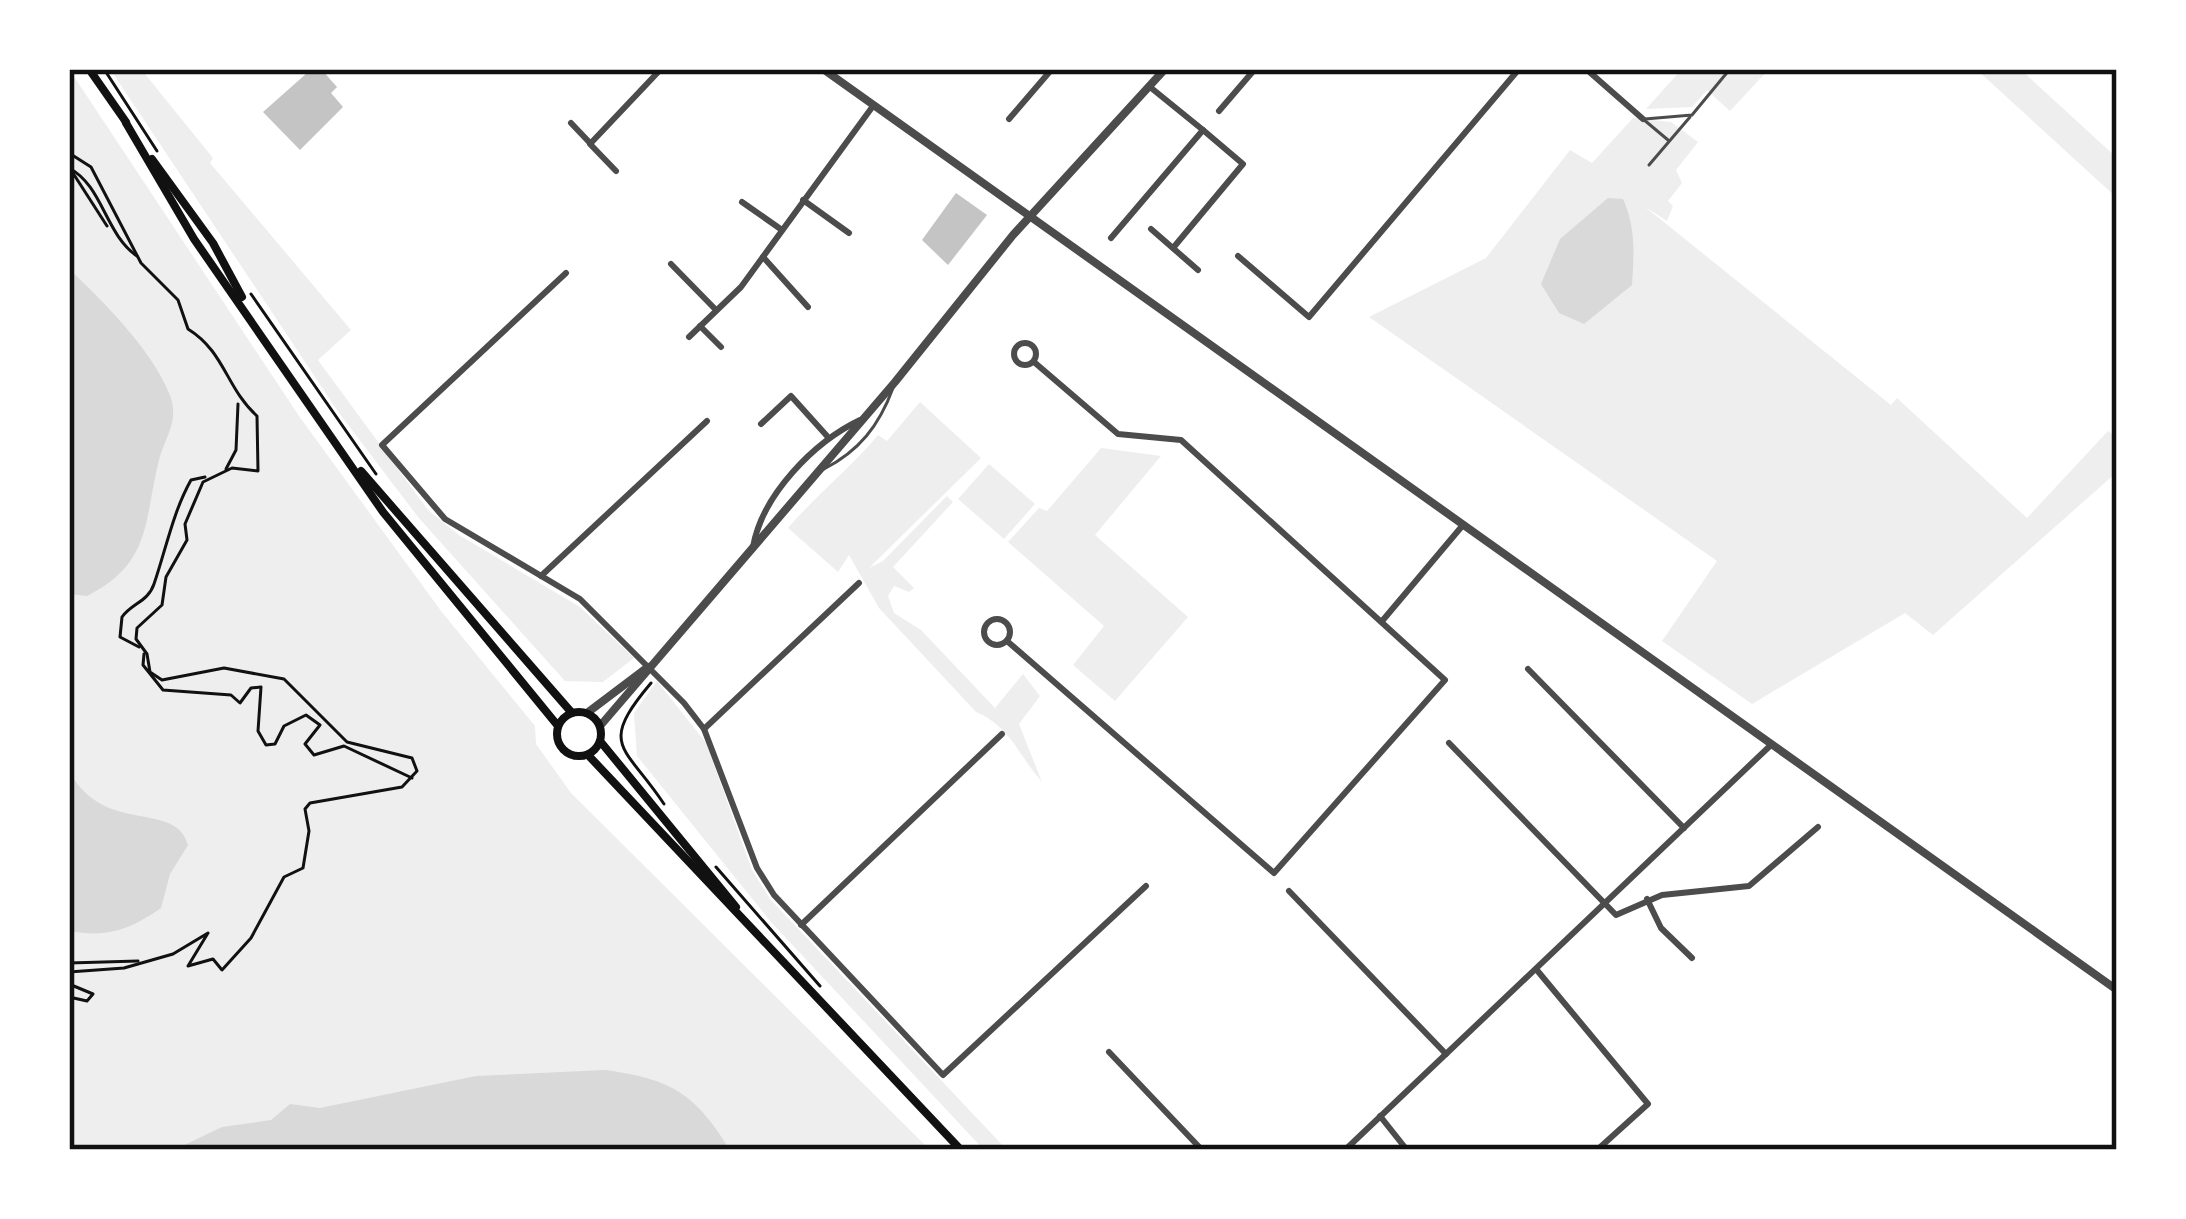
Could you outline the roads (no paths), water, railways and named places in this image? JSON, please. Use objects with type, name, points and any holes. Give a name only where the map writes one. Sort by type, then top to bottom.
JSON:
[{"type":"main road","points":[[89,69],[213,243],[255,320],[383,512],[558,726],[559,743],[566,752],[588,755],[962,1150]]},
{"type":"main road","points":[[333,438],[572,713]]},
{"type":"main road","points":[[558,726],[572,713],[587,713],[600,726],[600,741],[761,938]]},
{"type":"main road","points":[[588,755],[600,741]]},
{"type":"street","points":[[590,143],[661,69]]},
{"type":"street","points":[[823,69],[2117,990]]},
{"type":"street","points":[[1034,69],[1042,80]]},
{"type":"street","points":[[1009,119],[1052,69]]},
{"type":"street","points":[[600,726],[896,382],[1028,218],[1165,69]]},
{"type":"street","points":[[1219,111],[1255,69]]},
{"type":"street","points":[[1238,256],[1309,317],[1519,69]]},
{"type":"street","points":[[1586,69],[1643,119]]},
{"type":"street","points":[[1150,87],[1243,164],[1173,248]]},
{"type":"street","points":[[689,337],[763,257],[873,106]]},
{"type":"street","points":[[571,123],[616,171]]},
{"type":"street","points":[[1111,238],[1203,130]]},
{"type":"street","points":[[803,200],[849,232]]},
{"type":"street","points":[[742,202],[782,230]]},
{"type":"street","points":[[1150,229],[1198,270]]},
{"type":"street","points":[[763,257],[808,307]]},
{"type":"street","points":[[671,264],[716,310]]},
{"type":"street","points":[[566,273],[382,445],[445,520],[580,598],[651,666],[704,729],[757,868],[801,925],[943,1075],[1146,886]]},
{"type":"street","points":[[700,326],[721,347]]},
{"type":"street","points":[[1007,641],[1274,873],[1445,680],[1181,440],[1118,434],[1034,362]]},
{"type":"street","points":[[761,424],[791,396],[827,436]]},
{"type":"street","points":[[752,548],[770,504],[827,436],[863,419]]},
{"type":"street","points":[[541,575],[707,421]]},
{"type":"street","points":[[1383,620],[1465,522]]},
{"type":"street","points":[[704,729],[859,583]]},
{"type":"street","points":[[989,620],[1010,626],[1007,641],[993,645],[987,641],[984,626],[989,620]]},
{"type":"street","points":[[587,713],[651,666]]},
{"type":"street","points":[[1528,669],[1684,828]]},
{"type":"street","points":[[801,925],[1002,734]]},
{"type":"street","points":[[1449,742],[1616,915],[1647,899],[1749,886],[1818,827]]},
{"type":"street","points":[[1345,1150],[1772,744]]},
{"type":"street","points":[[1289,891],[1446,1054]]},
{"type":"street","points":[[1647,899],[1661,928],[1692,958]]},
{"type":"street","points":[[1536,969],[1648,1104],[1597,1150]]},
{"type":"street","points":[[1109,1052],[1202,1150]]},
{"type":"street","points":[[1380,1117],[1407,1150]]},
{"type":"lane","points":[[1649,165],[1730,69]]},
{"type":"lane","points":[[1643,119],[1692,115]]},
{"type":"lane","points":[[1643,119],[1670,141]]},
{"type":"lane","points":[[817,473],[850,455],[882,417],[896,382]]}]
